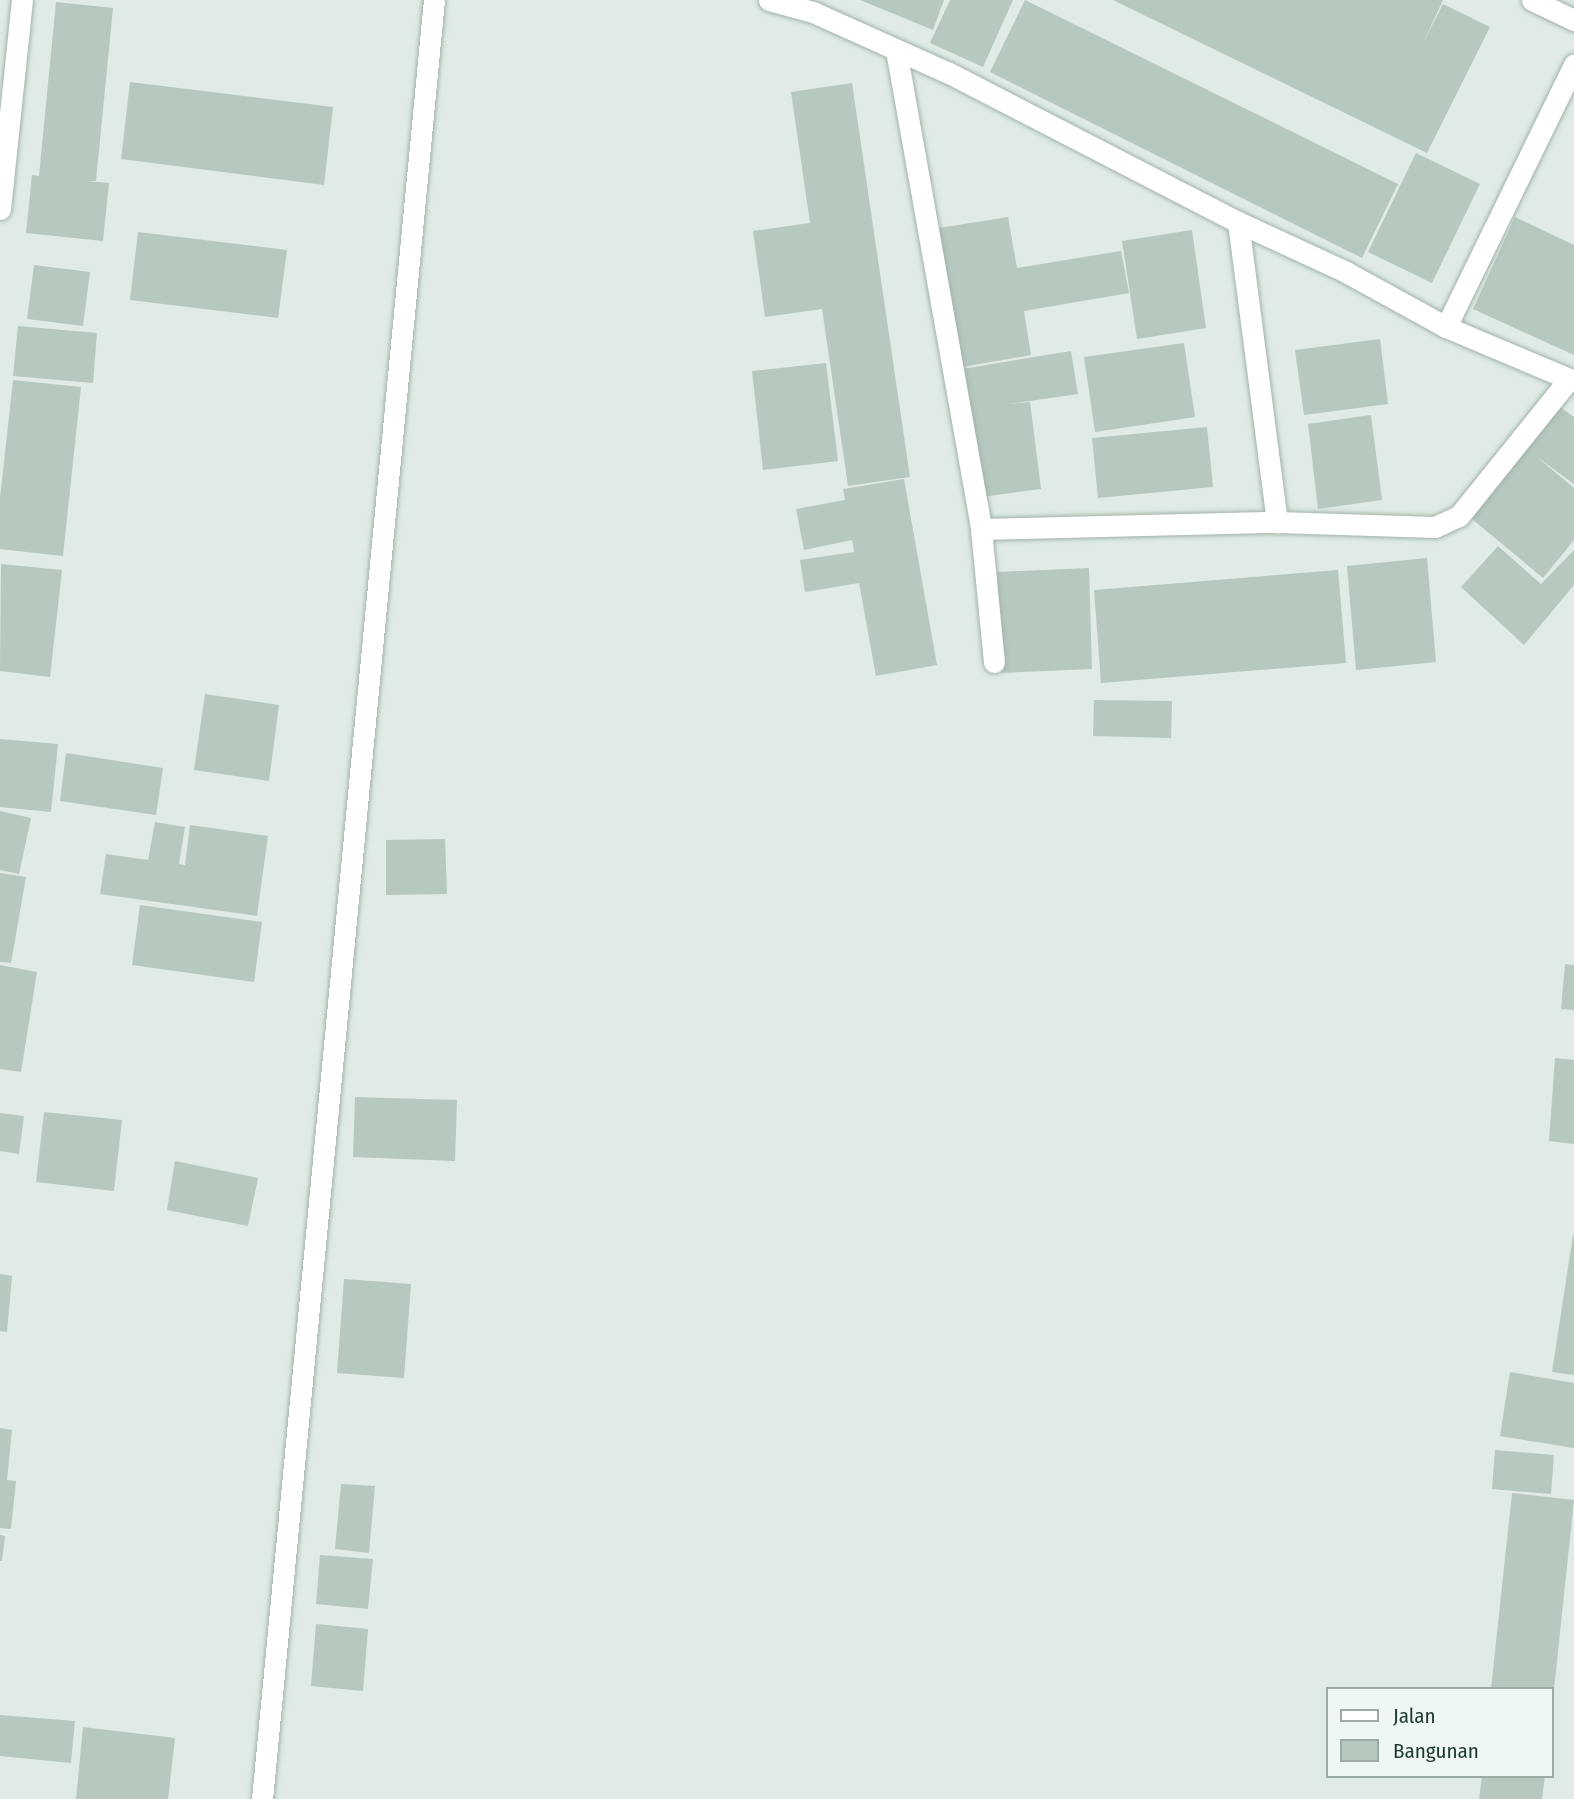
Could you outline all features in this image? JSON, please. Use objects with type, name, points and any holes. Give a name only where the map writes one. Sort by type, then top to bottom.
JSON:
[{"type":"street","points":[[0,209],[22,0]]},
{"type":"street","points":[[262,1799],[434,0]]},
{"type":"street","points":[[769,0],[813,12],[896,50],[1238,222],[1346,272],[1446,327],[1571,380],[1459,516],[1446,524],[1425,529],[1276,522],[981,529]]},
{"type":"street","points":[[1532,0],[1574,20]]},
{"type":"street","points":[[896,50],[981,529],[994,663]]},
{"type":"street","points":[[1446,327],[1574,64]]},
{"type":"street","points":[[1238,222],[1276,522]]},
{"type":"building","points":[[860,0],[944,0],[933,30]]},
{"type":"building","points":[[950,0],[1013,0],[983,67],[930,43]]},
{"type":"building","points":[[1025,0],[1398,184],[1362,258],[990,72]]},
{"type":"building","points":[[1113,0],[1443,0],[1422,45],[1443,4],[1490,27],[1427,153]]},
{"type":"building","points":[[56,2],[113,8],[96,181],[87,181],[109,183],[103,241],[26,233],[32,175],[39,176]]},
{"type":"building","points":[[130,82],[333,107],[324,185],[121,159]]},
{"type":"building","points":[[852,83],[910,477],[848,486],[822,309],[765,317],[753,231],[810,223],[791,92]]},
{"type":"building","points":[[1416,153],[1480,184],[1432,283],[1368,252]]},
{"type":"building","points":[[1008,217],[1017,268],[1121,251],[1129,293],[1024,311],[1031,355],[963,367],[939,228]]},
{"type":"building","points":[[1515,217],[1574,245],[1574,355],[1473,309]]},
{"type":"building","points":[[1192,230],[1206,328],[1137,339],[1122,241]]},
{"type":"building","points":[[138,232],[287,250],[278,318],[130,300]]},
{"type":"building","points":[[34,265],[90,272],[83,326],[27,319]]},
{"type":"building","points":[[18,326],[97,333],[93,383],[13,376]]},
{"type":"building","points":[[1380,339],[1388,404],[1304,415],[1295,350]]},
{"type":"building","points":[[1184,343],[1195,417],[1095,432],[1084,357]]},
{"type":"building","points":[[1071,351],[1078,394],[1009,404],[1030,402],[1041,489],[981,497],[962,369]]},
{"type":"building","points":[[826,363],[838,461],[763,470],[752,371]]},
{"type":"building","points":[[13,380],[81,387],[63,556],[0,549],[0,498]]},
{"type":"building","points":[[1560,407],[1574,417],[1574,484],[1537,457],[1574,488],[1574,540],[1543,578],[1472,519]]},
{"type":"building","points":[[1371,415],[1382,500],[1318,509],[1308,424]]},
{"type":"building","points":[[1207,427],[1213,487],[1098,498],[1092,438]]},
{"type":"building","points":[[904,479],[937,665],[876,676],[859,583],[805,592],[800,560],[854,552],[852,540],[804,550],[796,509],[845,500],[843,489]]},
{"type":"building","points":[[1498,546],[1541,584],[1574,550],[1574,585],[1524,645],[1461,587]]},
{"type":"building","points":[[1427,558],[1436,662],[1356,670],[1347,566]]},
{"type":"building","points":[[1,564],[62,570],[50,677],[0,671]]},
{"type":"building","points":[[1089,568],[1092,669],[1001,673],[997,572]]},
{"type":"building","points":[[1338,570],[1346,663],[1101,683],[1094,590]]},
{"type":"building","points":[[205,694],[279,705],[269,781],[194,770]]},
{"type":"building","points":[[1094,700],[1172,701],[1171,738],[1093,736]]},
{"type":"building","points":[[0,739],[58,744],[51,812],[0,807]]},
{"type":"building","points":[[66,753],[163,768],[156,815],[60,801]]},
{"type":"building","points":[[0,811],[31,818],[19,874],[0,870]]},
{"type":"building","points":[[155,822],[185,827],[179,864],[185,865],[190,825],[268,836],[257,916],[100,894],[106,854],[148,860]]},
{"type":"building","points":[[445,839],[447,894],[386,895],[386,840]]},
{"type":"building","points":[[0,873],[26,877],[11,963],[0,962]]},
{"type":"building","points":[[140,905],[262,922],[254,982],[132,965]]},
{"type":"building","points":[[1565,964],[1574,965],[1574,1010],[1561,1009]]},
{"type":"building","points":[[0,965],[37,972],[21,1072],[0,1069]]},
{"type":"building","points":[[1555,1058],[1574,1060],[1574,1144],[1549,1141]]},
{"type":"building","points":[[355,1097],[457,1100],[455,1161],[353,1157]]},
{"type":"building","points":[[44,1112],[122,1120],[114,1191],[36,1182]]},
{"type":"building","points":[[0,1113],[24,1116],[19,1154],[0,1151]]},
{"type":"building","points":[[175,1161],[258,1178],[248,1226],[167,1210]]},
{"type":"building","points":[[1574,1235],[1574,1375],[1552,1372]]},
{"type":"building","points":[[0,1274],[12,1276],[7,1332],[0,1331]]},
{"type":"building","points":[[344,1279],[411,1284],[404,1378],[337,1373]]},
{"type":"building","points":[[1510,1372],[1574,1383],[1574,1448],[1500,1436]]},
{"type":"building","points":[[0,1428],[12,1430],[7,1480],[16,1481],[11,1529],[0,1528]]},
{"type":"building","points":[[1495,1450],[1554,1455],[1551,1494],[1492,1489]]},
{"type":"building","points":[[341,1484],[375,1486],[369,1553],[335,1549]]},
{"type":"building","points":[[1512,1493],[1574,1500],[1553,1699],[1553,1687],[1491,1687]]},
{"type":"building","points":[[0,1535],[5,1536],[2,1561],[0,1561]]},
{"type":"building","points":[[320,1555],[373,1559],[368,1609],[316,1604]]},
{"type":"building","points":[[316,1624],[368,1629],[363,1691],[311,1686]]},
{"type":"building","points":[[0,1715],[75,1721],[71,1763],[0,1756]]},
{"type":"building","points":[[83,1727],[175,1738],[168,1799],[76,1799]]},
{"type":"building","points":[[1482,1778],[1545,1778],[1542,1799],[1479,1799]]}]
